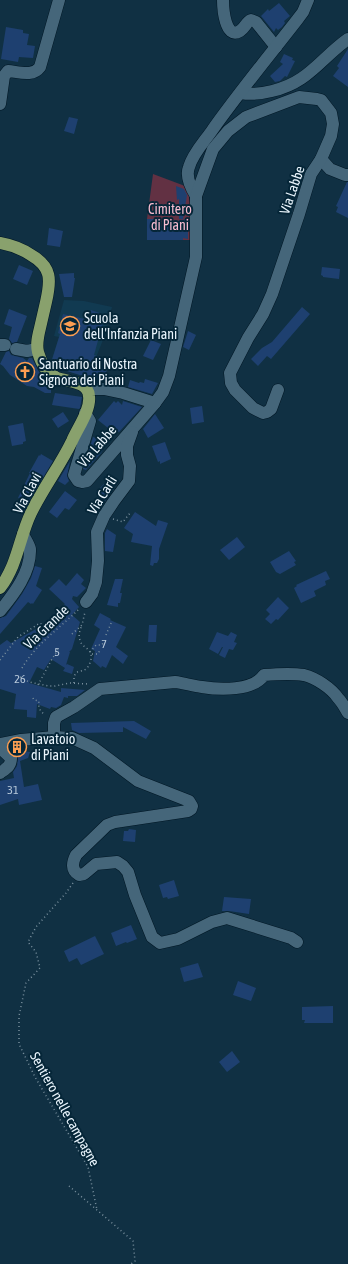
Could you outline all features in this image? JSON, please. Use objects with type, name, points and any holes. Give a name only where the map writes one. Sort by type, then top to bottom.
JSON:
[{"type":"main road","points":[[0,244],[7,244],[21,250],[40,260],[46,267],[49,276],[49,286],[37,340],[37,350],[40,359],[44,367],[57,378],[80,384],[87,389]]},
{"type":"main road","name":"Via Clavi","points":[[0,588],[12,569],[31,513],[70,444],[85,413],[89,396],[87,389]]},
{"type":"street","points":[[0,104],[4,76],[8,71],[32,73],[37,72],[40,67],[59,0]]},
{"type":"street","points":[[223,0],[223,10],[229,29],[233,32],[238,32],[242,30],[248,21],[251,20],[256,22],[276,47]]},
{"type":"street","name":"Via Labbe","points":[[196,196],[190,186],[188,168],[200,147],[303,12],[308,0]]},
{"type":"street","points":[[241,93],[257,95],[294,84],[304,78],[348,39]]},
{"type":"street","name":"Via Labbe","points":[[85,413],[90,421],[74,475],[80,482],[87,481],[163,392],[169,376],[194,264],[196,250],[196,196],[213,150],[228,130],[246,117],[299,97],[319,99],[331,113],[333,124],[331,136],[321,159],[311,174],[272,294],[263,314],[248,338],[230,373],[231,383],[235,390],[253,408],[263,413],[271,409],[278,390]]},
{"type":"street","points":[[321,159],[330,169],[345,175],[348,174]]},
{"type":"street","points":[[7,346],[27,351],[37,350]]},
{"type":"street","points":[[87,389],[104,389],[155,403]]},
{"type":"street","name":"Via Carli","points":[[86,602],[92,594],[96,582],[98,561],[97,532],[104,516],[129,481],[130,466],[126,446],[135,426]]},
{"type":"street","points":[[0,611],[11,597],[27,570],[30,547],[23,534]]},
{"type":"street","points":[[54,737],[54,723],[56,717],[74,707],[100,689],[175,682],[202,687],[240,687],[249,686],[257,682],[264,675],[303,675],[310,677],[331,690],[348,714]]},
{"type":"street","points":[[0,744],[21,740],[54,737],[72,738],[94,748],[138,782],[189,801],[192,806],[188,811],[115,822],[107,826],[76,855],[73,861],[72,867],[75,873],[79,875],[84,874],[96,864],[117,862],[123,866],[128,872],[152,937],[160,942],[178,939],[212,922],[227,918],[292,938],[297,942]]},
{"type":"street","points":[[0,748],[11,758],[11,763],[0,773]]},
{"type":"path","points":[[104,516],[123,522],[130,513]]},
{"type":"path","points":[[86,602],[84,618],[79,633],[80,641],[82,645],[90,652],[98,654],[101,650]]},
{"type":"path","name":"Via Grande","points":[[22,668],[52,634],[68,621],[86,602]]},
{"type":"path","points":[[107,635],[112,621]]},
{"type":"path","points":[[0,660],[18,637],[40,623],[52,634]]},
{"type":"path","points":[[72,634],[82,625]]},
{"type":"path","points":[[74,683],[74,676],[77,672],[84,671],[87,668],[91,660],[90,652],[96,645],[103,643]]},
{"type":"path","points":[[38,685],[59,648]]},
{"type":"path","points":[[20,677],[38,685],[55,686],[74,683],[89,684],[100,689]]},
{"type":"path","points":[[34,698],[34,700],[39,701],[38,706],[41,712],[50,718],[56,717]]},
{"type":"path","name":"Sentiero nelle campagne","points":[[79,875],[66,894],[36,927],[28,942],[36,952],[40,968],[26,984],[19,1016],[19,1044],[35,1077],[88,1167],[98,1210]]},
{"type":"path","points":[[69,1186],[133,1241],[135,1261],[130,1264]]},
{"type":"shaded area","points":[[64,300],[84,301],[112,307],[103,340],[87,376],[50,365],[59,337],[54,336]]},
{"type":"green space","name":"Cimitero di Piani","points":[[153,174],[185,186],[189,189],[194,240],[147,240],[147,219]]},
{"type":"building","points":[[279,3],[290,16],[284,21],[285,23],[282,27],[278,30],[276,28],[274,32],[261,16],[268,9],[269,11]]},
{"type":"building","points":[[6,27],[23,30],[23,33],[29,34],[27,45],[35,46],[33,58],[19,57],[18,62],[1,59]]},
{"type":"building","points":[[348,49],[348,87],[333,76],[339,68],[337,66]]},
{"type":"building","points":[[284,54],[293,58],[292,60],[295,61],[287,77],[285,76],[280,81],[275,82],[270,76],[283,64],[280,62]]},
{"type":"building","points":[[69,117],[78,119],[74,134],[64,131]]},
{"type":"building","points":[[347,182],[348,218],[336,212],[338,207],[336,206]]},
{"type":"building","points":[[176,186],[184,189],[187,195],[183,219],[179,219],[179,199],[177,200]]},
{"type":"building","points":[[147,219],[160,219],[160,226],[179,226],[179,220],[188,219],[188,239],[147,240]]},
{"type":"building","points":[[49,228],[63,231],[60,247],[47,245]]},
{"type":"building","points":[[19,265],[33,271],[27,285],[13,279]]},
{"type":"building","points":[[322,267],[340,269],[339,279],[323,277],[321,275]]},
{"type":"building","points":[[74,273],[75,278],[72,297],[64,297],[59,274]]},
{"type":"building","points":[[302,307],[310,314],[271,359],[267,356],[258,366],[251,359],[262,348],[272,342]]},
{"type":"building","points":[[9,309],[27,316],[17,342],[12,343],[9,339],[12,327],[4,324]]},
{"type":"building","points":[[91,310],[105,315],[94,355],[108,360],[109,364],[103,381],[83,374],[83,376],[54,367],[51,363],[60,334],[58,333],[63,314],[89,320]]},
{"type":"building","points":[[188,331],[196,335],[189,350],[183,347]]},
{"type":"building","points":[[151,340],[161,344],[153,360],[143,356]]},
{"type":"building","name":"Santuario di Nostra Signora dei Piani","points":[[9,351],[11,355],[23,358],[27,361],[29,358],[32,358],[39,372],[51,384],[51,393],[45,393],[34,387],[27,386],[10,375],[0,364],[6,352]]},
{"type":"building","points":[[145,379],[158,383],[152,394],[128,387],[130,380],[144,383]]},
{"type":"building","points":[[55,393],[82,397],[80,408],[52,405]]},
{"type":"building","points":[[114,401],[116,403],[118,401],[122,405],[123,401],[142,407],[119,432],[108,428],[98,420]]},
{"type":"building","points":[[202,406],[204,422],[192,424],[190,408]]},
{"type":"building","points":[[63,412],[69,421],[58,428],[52,419]]},
{"type":"building","points":[[155,414],[164,428],[148,438],[143,429]]},
{"type":"building","points":[[23,423],[26,441],[23,442],[23,444],[12,446],[8,426]]},
{"type":"building","points":[[93,437],[101,440],[99,447],[103,449],[86,470],[83,469]]},
{"type":"building","points":[[165,442],[171,459],[160,464],[160,461],[158,462],[152,446]]},
{"type":"building","points":[[41,454],[53,461],[28,503],[18,498],[29,473]]},
{"type":"building","points":[[70,461],[67,476],[69,481],[65,485],[58,481]]},
{"type":"building","points":[[106,482],[114,489],[105,501],[96,492]]},
{"type":"building","points":[[65,491],[77,500],[69,510],[65,508],[57,518],[49,512]]},
{"type":"building","points":[[135,512],[156,526],[158,520],[168,523],[159,549],[159,559],[153,566],[150,565],[152,546],[131,542],[133,534],[124,528]]},
{"type":"building","points":[[107,529],[116,535],[113,552],[105,551],[105,533]]},
{"type":"building","points":[[237,537],[245,547],[229,560],[220,550]]},
{"type":"building","points":[[289,551],[296,561],[294,562],[296,565],[280,574],[276,572],[270,562]]},
{"type":"building","points":[[35,566],[42,568],[36,586],[42,590],[33,604],[28,602],[0,634],[0,618],[6,616],[22,594],[31,578]]},
{"type":"building","points":[[326,571],[330,579],[325,581],[326,585],[314,591],[316,596],[301,603],[294,588],[297,586],[296,585]]},
{"type":"building","points":[[77,573],[84,580],[81,584],[86,588],[77,597],[73,596],[72,599],[79,607],[72,615],[80,622],[66,665],[67,664],[74,667],[72,674],[63,671],[65,668],[51,659],[44,670],[37,667],[29,683],[61,692],[61,688],[85,690],[77,696],[68,696],[68,698],[64,697],[61,705],[56,708],[51,707],[50,709],[37,704],[36,718],[27,717],[27,710],[14,709],[16,694],[0,689],[0,645],[7,640],[11,643],[36,629],[40,624],[42,626],[65,604],[49,589],[59,579],[66,586]]},
{"type":"building","points":[[115,579],[123,579],[120,593],[122,593],[118,607],[107,605]]},
{"type":"building","points":[[278,597],[289,608],[278,620],[276,619],[271,624],[265,619],[270,614],[266,610]]},
{"type":"building","points":[[100,613],[111,619],[110,620],[126,627],[116,647],[128,656],[123,664],[112,655],[106,668],[102,666],[101,668],[93,661],[95,651],[91,649],[100,629],[94,625]]},
{"type":"building","points":[[149,625],[157,625],[156,642],[148,642]]},
{"type":"building","points":[[217,632],[228,636],[231,632],[237,635],[234,642],[237,643],[233,650],[229,649],[225,658],[219,655],[223,647],[218,654],[209,649]]},
{"type":"building","points":[[134,721],[151,731],[146,739],[123,727],[123,732],[79,733],[72,730],[71,723]]},
{"type":"building","points":[[23,747],[23,751],[30,752],[28,758],[20,761],[24,787],[38,784],[42,800],[19,805],[18,799],[0,805],[0,781],[14,778],[13,772],[17,766],[18,755],[14,751],[15,749]]},
{"type":"building","points":[[129,829],[136,830],[135,842],[123,841],[124,831],[128,831]]},
{"type":"building","points":[[174,880],[179,896],[168,899],[167,897],[163,898],[159,885]]},
{"type":"building","points":[[224,897],[251,899],[249,914],[222,911]]},
{"type":"building","points":[[131,925],[137,939],[116,946],[111,933]]},
{"type":"building","points":[[95,936],[104,954],[81,965],[77,958],[69,962],[64,951]]},
{"type":"building","points":[[198,963],[203,977],[184,982],[180,968]]},
{"type":"building","points":[[238,981],[256,988],[251,1001],[233,995]]},
{"type":"building","points":[[333,1006],[333,1023],[304,1023],[305,1020],[302,1020],[302,1007]]},
{"type":"building","points":[[232,1051],[240,1062],[227,1072],[219,1062]]},
{"type":"place","name":"Scuola dell'Infanzia Piani","points":[[70,326]]},
{"type":"place","name":"Santuario di Nostra Signora dei Piani","points":[[25,372]]},
{"type":"place","name":"Lavatoio di Piani","points":[[17,747]]}]
